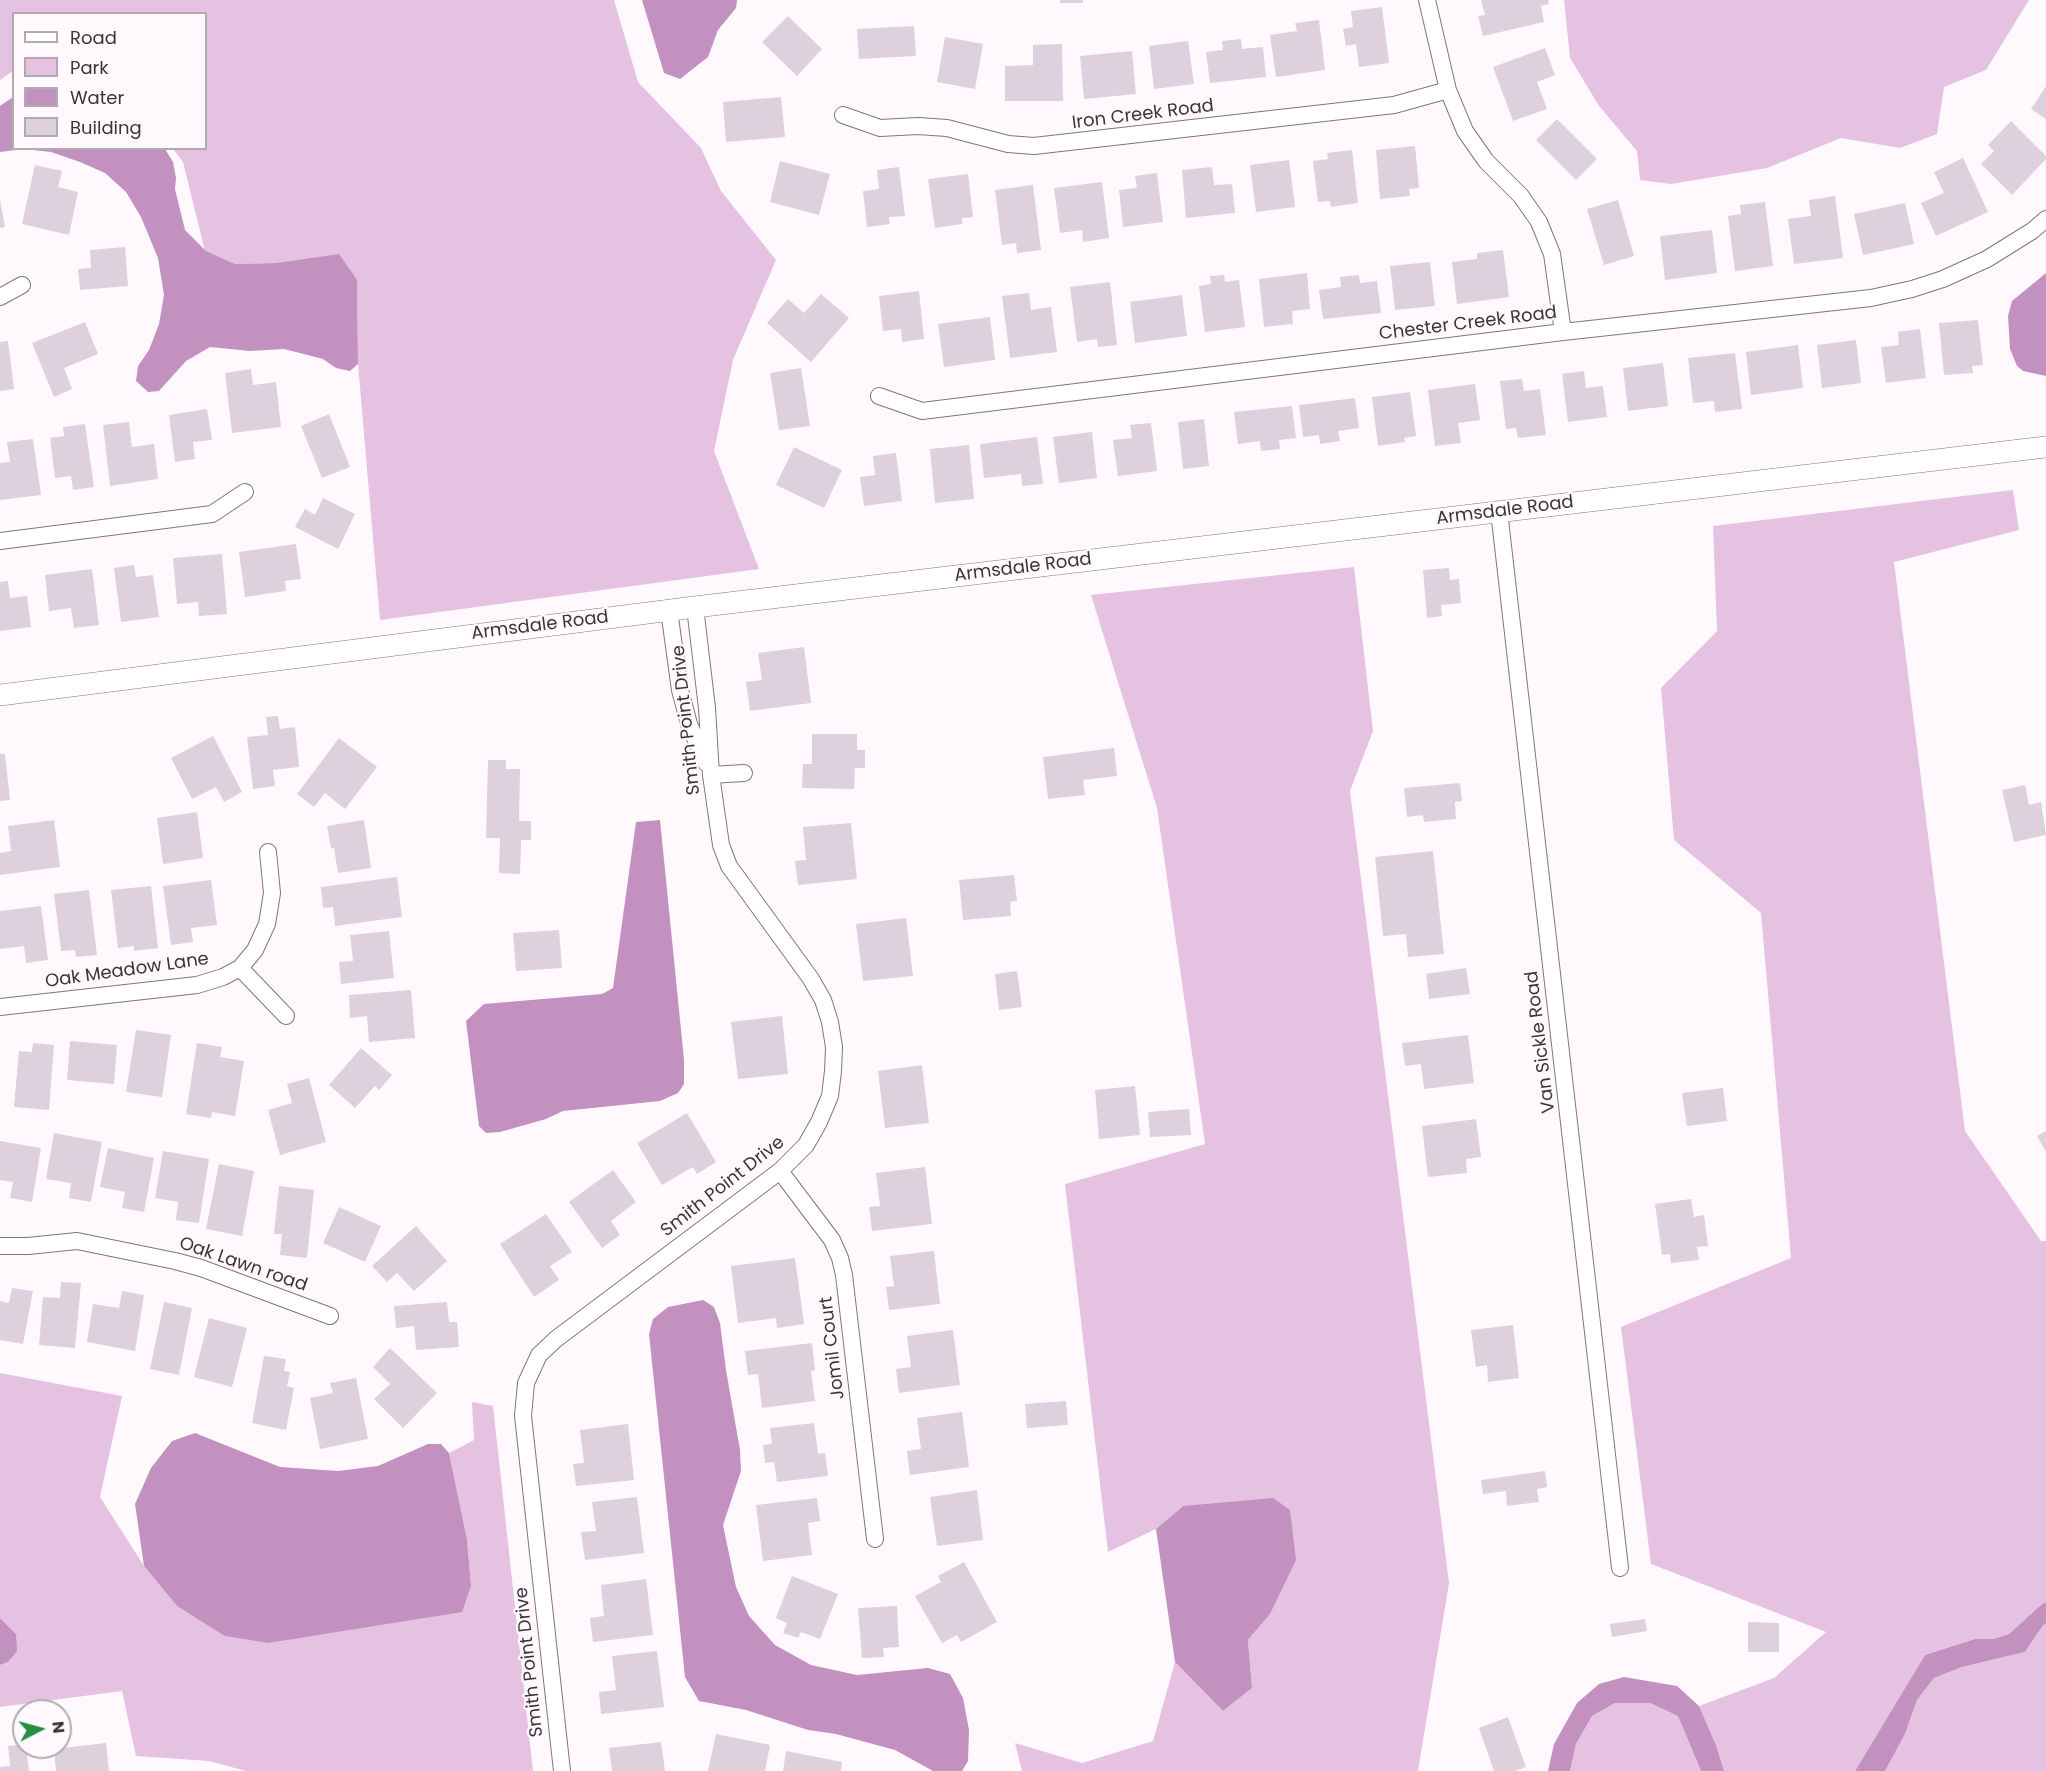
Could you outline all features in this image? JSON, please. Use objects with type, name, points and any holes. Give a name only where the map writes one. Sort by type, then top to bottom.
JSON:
[{"type":"street","points":[[1427,0],[1448,90],[1465,131],[1486,161],[1521,196],[1539,222],[1552,254],[1563,332]]},
{"type":"street","name":"Iron Creek Road","points":[[843,115],[880,128],[918,126],[947,128],[1008,144],[1034,146],[1394,105],[1448,90]]},
{"type":"street","name":"Chester Creek Road","points":[[879,396],[922,411],[1563,332],[1871,298],[1943,279],[1987,260],[2032,231],[2046,219]]},
{"type":"street","points":[[0,297],[22,285]]},
{"type":"street","name":"Armsdale Road","points":[[0,694],[669,610],[2046,447]]},
{"type":"street","points":[[0,542],[212,514],[245,492]]},
{"type":"street","name":"Van Sickle Road","points":[[1499,512],[1620,1568]]},
{"type":"street","name":"Smith Point Drive","points":[[562,1771],[523,1416],[526,1383],[539,1355],[556,1339],[780,1171],[806,1145],[830,1096],[834,1047],[830,1022],[823,1000],[811,979],[729,866],[721,845],[711,775],[707,708],[695,607]]},
{"type":"street","points":[[669,610],[680,690],[689,724],[711,775],[744,773]]},
{"type":"street","name":"Oak Meadow Lane","points":[[0,1007],[196,985],[223,977],[240,968],[255,950],[267,924],[272,893],[268,852]]},
{"type":"street","points":[[240,968],[286,1017]]},
{"type":"street","name":"Jomil Court","points":[[780,1171],[832,1240],[840,1258],[844,1275],[875,1539]]},
{"type":"street","name":"Oak Lawn road","points":[[0,1246],[28,1246],[77,1241],[175,1261],[201,1268],[330,1316]]},
{"type":"green space","points":[[0,0],[614,0],[638,82],[701,148],[721,191],[776,260],[733,360],[714,451],[759,569],[380,620],[358,364],[357,280],[277,263],[235,264],[205,251],[183,162],[174,150],[207,150],[207,12],[12,12],[12,72],[0,80]]},
{"type":"green space","points":[[1564,0],[2029,0],[1986,70],[1944,87],[1937,134],[1900,148],[1841,138],[1767,168],[1671,184],[1640,180],[1637,151],[1599,106],[1570,58]]},
{"type":"green space","points":[[2013,490],[2019,530],[1894,562],[1965,1131],[2041,1241],[2046,1241],[2046,1602],[2009,1634],[1993,1639],[1975,1639],[1925,1655],[1855,1771],[1724,1771],[1716,1745],[1699,1706],[1774,1678],[1826,1632],[1651,1564],[1621,1327],[1791,1258],[1761,913],[1674,840],[1661,688],[1717,631],[1713,526]]},
{"type":"green space","points":[[1354,567],[1373,731],[1350,791],[1449,1583],[1418,1771],[1022,1771],[1015,1743],[1082,1763],[1153,1741],[1175,1662],[1223,1711],[1252,1688],[1248,1640],[1270,1614],[1183,1506],[1156,1529],[1108,1552],[1065,1184],[1205,1144],[1157,808],[1091,595]]},
{"type":"green space","points":[[0,1373],[122,1396],[100,1497],[144,1566],[177,1606],[471,1586],[467,1539],[449,1453],[474,1440],[472,1402],[493,1406],[533,1771],[246,1771],[209,1761],[136,1756],[122,1691],[61,1699],[12,1699],[12,1705],[0,1707],[0,1665],[8,1662],[16,1634],[0,1618]]},
{"type":"green space","points":[[2046,1623],[2046,1771],[1885,1771],[1905,1734],[1917,1700],[1934,1678],[1962,1667],[2025,1652],[2043,1624]]},
{"type":"green space","points":[[1615,1703],[1650,1703],[1678,1716],[1701,1771],[1570,1771],[1576,1744],[1592,1716]]},
{"type":"water","points":[[642,0],[737,0],[736,8],[718,30],[708,57],[680,79],[664,73]]},
{"type":"water","points":[[12,98],[12,150],[16,150],[0,152],[0,106]]},
{"type":"water","points":[[33,150],[166,150],[173,162],[176,178],[175,189],[185,230],[206,251],[235,264],[277,263],[339,254],[357,280],[358,364],[350,371],[336,368],[323,359],[284,349],[250,351],[210,347],[186,361],[159,391],[148,392],[136,381],[138,366],[149,350],[159,324],[164,295],[158,258],[141,217],[126,192],[105,173],[51,152]]},
{"type":"water","points":[[2046,273],[2046,376],[2023,371],[2017,366],[2010,349],[2008,316],[2012,301]]},
{"type":"water","points":[[660,820],[684,1060],[684,1084],[678,1093],[660,1101],[563,1111],[546,1119],[500,1132],[486,1133],[479,1126],[466,1021],[484,1004],[602,994],[613,988],[636,822]]},
{"type":"water","points":[[703,1300],[714,1307],[720,1323],[740,1450],[741,1471],[723,1525],[736,1587],[749,1616],[775,1645],[811,1665],[857,1675],[928,1668],[950,1674],[963,1698],[969,1730],[968,1761],[962,1771],[933,1771],[895,1750],[836,1734],[808,1730],[746,1710],[699,1701],[685,1677],[649,1334],[653,1319],[668,1307]]},
{"type":"water","points":[[195,1433],[280,1467],[338,1471],[378,1466],[428,1444],[441,1444],[449,1453],[467,1539],[471,1586],[462,1612],[268,1643],[225,1636],[177,1606],[144,1566],[135,1504],[151,1468],[172,1441]]},
{"type":"water","points":[[1273,1498],[1290,1510],[1296,1560],[1270,1614],[1248,1640],[1252,1688],[1223,1711],[1175,1662],[1156,1529],[1183,1506]]},
{"type":"water","points":[[2046,1602],[2046,1623],[2025,1652],[1962,1667],[1934,1678],[1917,1700],[1905,1734],[1885,1771],[1855,1771],[1925,1655],[1975,1639],[1993,1639],[2009,1634]]},
{"type":"water","points":[[0,1618],[16,1634],[17,1651],[8,1662],[0,1665]]},
{"type":"water","points":[[1624,1677],[1677,1686],[1699,1706],[1716,1745],[1724,1771],[1701,1771],[1678,1716],[1650,1703],[1615,1703],[1592,1716],[1576,1744],[1570,1771],[1548,1771],[1554,1744],[1577,1703],[1599,1684]]},
{"type":"building","points":[[1060,0],[1083,0],[1083,3],[1060,3]]},
{"type":"building","points":[[1481,0],[1548,0],[1549,4],[1541,6],[1544,22],[1483,36],[1478,16],[1485,15]]},
{"type":"building","points":[[1382,7],[1389,63],[1359,67],[1356,44],[1346,46],[1343,29],[1353,27],[1351,11]]},
{"type":"building","points":[[788,16],[822,49],[797,76],[762,42]]},
{"type":"building","points":[[1319,20],[1325,70],[1276,77],[1270,35],[1297,31],[1295,23]]},
{"type":"building","points":[[914,26],[916,56],[859,59],[857,29]]},
{"type":"building","points":[[945,37],[983,44],[975,89],[937,82]]},
{"type":"building","points":[[1241,39],[1242,49],[1263,47],[1266,77],[1210,83],[1206,52],[1223,50],[1222,41]]},
{"type":"building","points":[[1188,41],[1194,84],[1154,89],[1149,46]]},
{"type":"building","points":[[1062,44],[1063,101],[1005,101],[1005,66],[1033,65],[1033,45]]},
{"type":"building","points":[[1545,48],[1555,75],[1537,82],[1547,109],[1513,121],[1493,67]]},
{"type":"building","points":[[1132,51],[1136,94],[1084,99],[1080,56]]},
{"type":"building","points":[[2046,86],[2046,119],[2031,109]]},
{"type":"building","points":[[781,97],[785,137],[726,142],[723,102]]},
{"type":"building","points":[[1557,119],[1597,159],[1576,180],[1536,140]]},
{"type":"building","points":[[2011,121],[2046,156],[2046,159],[2012,195],[1981,164],[1994,151],[1988,145]]},
{"type":"building","points":[[1415,146],[1419,188],[1409,189],[1410,196],[1380,199],[1376,150]]},
{"type":"building","points":[[1352,150],[1358,203],[1331,207],[1330,201],[1318,202],[1313,161],[1328,159],[1327,153]]},
{"type":"building","points":[[1963,158],[1988,212],[1936,236],[1921,203],[1944,193],[1934,172]]},
{"type":"building","points":[[1289,160],[1295,207],[1256,212],[1250,165]]},
{"type":"building","points":[[780,161],[830,174],[819,215],[770,202]]},
{"type":"building","points":[[35,165],[62,171],[58,187],[78,192],[69,235],[22,224]]},
{"type":"building","points":[[899,167],[905,216],[889,217],[890,224],[867,227],[863,191],[879,189],[877,170]]},
{"type":"building","points":[[1212,167],[1214,185],[1232,184],[1235,213],[1186,218],[1182,170]]},
{"type":"building","points":[[1157,173],[1163,222],[1123,227],[1119,190],[1137,188],[1135,176]]},
{"type":"building","points":[[968,174],[973,217],[962,218],[962,224],[935,228],[928,179]]},
{"type":"building","points":[[1102,182],[1109,238],[1083,242],[1082,230],[1060,233],[1054,188]]},
{"type":"building","points":[[1033,185],[1041,250],[1017,253],[1016,243],[1002,245],[995,190]]},
{"type":"building","points":[[1835,196],[1843,258],[1794,264],[1788,219],[1811,216],[1809,200]]},
{"type":"building","points":[[0,199],[5,227],[0,228]]},
{"type":"building","points":[[1618,200],[1634,256],[1604,265],[1587,209]]},
{"type":"building","points":[[1765,202],[1773,266],[1735,271],[1728,216],[1741,214],[1740,205]]},
{"type":"building","points":[[1905,203],[1914,244],[1863,255],[1854,214]]},
{"type":"building","points":[[1712,230],[1717,273],[1665,280],[1660,236]]},
{"type":"building","points":[[125,247],[128,286],[80,290],[78,269],[91,268],[90,250]]},
{"type":"building","points":[[1503,250],[1509,297],[1457,304],[1452,262],[1477,259],[1477,253]]},
{"type":"building","points":[[1430,262],[1435,306],[1395,310],[1390,266]]},
{"type":"building","points":[[1307,273],[1310,309],[1292,311],[1293,324],[1264,327],[1259,279]]},
{"type":"building","points":[[1224,275],[1225,282],[1239,280],[1245,327],[1205,332],[1199,286],[1211,284],[1210,276]]},
{"type":"building","points":[[1359,275],[1360,283],[1377,281],[1381,313],[1323,319],[1319,290],[1341,287],[1340,277]]},
{"type":"building","points":[[1110,282],[1117,345],[1098,347],[1097,339],[1077,342],[1070,287]]},
{"type":"building","points":[[919,291],[924,339],[902,342],[901,329],[883,331],[879,296]]},
{"type":"building","points":[[1029,293],[1031,310],[1051,307],[1057,352],[1010,358],[1002,296]]},
{"type":"building","points":[[821,294],[849,318],[811,362],[767,323],[788,299],[804,313]]},
{"type":"building","points":[[1182,295],[1187,336],[1135,343],[1130,302]]},
{"type":"building","points":[[990,317],[995,360],[944,367],[938,324]]},
{"type":"building","points":[[1978,320],[1983,365],[1972,366],[1973,373],[1944,375],[1939,323]]},
{"type":"building","points":[[85,322],[98,354],[64,368],[72,389],[54,397],[32,343]]},
{"type":"building","points":[[1920,329],[1926,378],[1886,383],[1881,347],[1899,345],[1898,332]]},
{"type":"building","points":[[1856,340],[1861,383],[1822,388],[1817,345]]},
{"type":"building","points":[[8,341],[14,389],[0,391],[0,342]]},
{"type":"building","points":[[1798,345],[1803,388],[1751,395],[1746,352]]},
{"type":"building","points":[[1735,353],[1742,409],[1715,412],[1714,401],[1693,403],[1688,358]]},
{"type":"building","points":[[1663,363],[1668,406],[1628,411],[1623,368]]},
{"type":"building","points":[[801,368],[810,426],[779,430],[770,373]]},
{"type":"building","points":[[251,369],[253,385],[276,382],[281,427],[232,433],[225,373]]},
{"type":"building","points":[[1584,371],[1586,388],[1603,386],[1607,417],[1568,422],[1562,374]]},
{"type":"building","points":[[1522,379],[1524,391],[1540,389],[1546,435],[1518,438],[1516,428],[1506,429],[1500,381]]},
{"type":"building","points":[[1475,384],[1480,420],[1458,423],[1461,443],[1435,446],[1428,390]]},
{"type":"building","points":[[1410,392],[1416,436],[1404,438],[1405,442],[1378,446],[1372,397]]},
{"type":"building","points":[[1355,398],[1359,428],[1338,431],[1340,441],[1320,444],[1319,435],[1303,437],[1299,405]]},
{"type":"building","points":[[1292,406],[1296,438],[1279,440],[1280,449],[1261,451],[1260,441],[1238,444],[1234,412]]},
{"type":"building","points":[[207,409],[212,440],[193,442],[195,459],[175,462],[169,415]]},
{"type":"building","points":[[329,414],[350,467],[322,478],[301,426]]},
{"type":"building","points":[[1204,419],[1209,466],[1183,469],[1178,422]]},
{"type":"building","points":[[129,422],[132,447],[154,444],[158,479],[110,486],[103,425]]},
{"type":"building","points":[[1151,423],[1157,471],[1118,476],[1113,440],[1132,438],[1130,425]]},
{"type":"building","points":[[85,424],[94,487],[73,490],[71,476],[55,478],[50,438],[64,436],[63,427]]},
{"type":"building","points":[[1092,432],[1097,478],[1059,483],[1053,437]]},
{"type":"building","points":[[1037,437],[1043,484],[1022,486],[1021,474],[984,478],[980,444]]},
{"type":"building","points":[[33,439],[41,495],[0,500],[0,463],[10,462],[7,442]]},
{"type":"building","points":[[969,445],[974,499],[935,503],[930,449]]},
{"type":"building","points":[[794,447],[842,470],[824,508],[776,485]]},
{"type":"building","points":[[896,453],[902,501],[864,506],[860,477],[875,475],[873,456]]},
{"type":"building","points":[[323,498],[355,514],[338,549],[295,527],[305,509],[315,515]]},
{"type":"building","points":[[296,544],[301,579],[285,581],[286,591],[245,597],[239,552]]},
{"type":"building","points":[[222,554],[227,614],[199,616],[198,602],[177,604],[173,558]]},
{"type":"building","points":[[134,565],[136,577],[153,575],[159,617],[121,622],[114,568]]},
{"type":"building","points":[[1449,568],[1450,580],[1459,579],[1461,603],[1441,605],[1442,616],[1427,618],[1423,570]]},
{"type":"building","points":[[92,569],[99,625],[74,628],[71,608],[49,611],[45,575]]},
{"type":"building","points":[[8,581],[10,598],[27,596],[31,627],[0,631],[0,582]]},
{"type":"building","points":[[804,647],[811,703],[750,711],[746,682],[762,680],[758,653]]},
{"type":"building","points":[[278,716],[280,729],[295,727],[299,767],[273,770],[275,786],[253,789],[247,737],[268,735],[266,717]]},
{"type":"building","points":[[812,734],[857,734],[857,750],[865,750],[865,768],[855,768],[854,789],[802,788],[803,764],[812,764]]},
{"type":"building","points":[[213,736],[242,792],[224,802],[216,787],[192,799],[171,758]]},
{"type":"building","points":[[339,738],[377,767],[345,809],[325,793],[314,807],[297,794]]},
{"type":"building","points":[[1114,748],[1117,776],[1083,780],[1085,795],[1048,799],[1043,757]]},
{"type":"building","points":[[0,754],[5,754],[10,800],[0,801]]},
{"type":"building","points":[[488,760],[506,760],[506,769],[520,769],[519,821],[531,821],[531,840],[521,840],[520,874],[499,873],[500,838],[486,838]]},
{"type":"building","points":[[1460,783],[1462,801],[1455,802],[1456,819],[1424,822],[1423,815],[1407,817],[1404,788]]},
{"type":"building","points":[[2025,785],[2029,805],[2041,802],[2046,835],[2014,842],[2002,790]]},
{"type":"building","points":[[197,812],[203,858],[163,864],[157,818]]},
{"type":"building","points":[[54,820],[60,867],[0,875],[0,853],[11,851],[8,826]]},
{"type":"building","points":[[364,820],[371,868],[338,873],[334,848],[331,848],[327,826]]},
{"type":"building","points":[[851,823],[857,879],[798,885],[795,861],[806,860],[803,827]]},
{"type":"building","points":[[1433,851],[1444,954],[1408,957],[1406,934],[1383,936],[1375,857]]},
{"type":"building","points":[[1014,875],[1017,901],[1010,902],[1011,916],[963,920],[959,880]]},
{"type":"building","points":[[397,877],[402,917],[335,926],[333,907],[323,908],[321,887]]},
{"type":"building","points":[[211,880],[217,925],[191,928],[193,942],[171,945],[163,886]]},
{"type":"building","points":[[151,886],[158,948],[134,951],[134,946],[118,948],[111,890]]},
{"type":"building","points":[[89,890],[97,955],[76,957],[75,950],[61,951],[54,894]]},
{"type":"building","points":[[41,906],[48,960],[26,963],[24,946],[0,949],[0,911]]},
{"type":"building","points":[[906,918],[913,976],[863,981],[856,924]]},
{"type":"building","points":[[559,930],[562,968],[516,971],[513,933]]},
{"type":"building","points":[[389,931],[394,978],[341,984],[339,962],[353,961],[350,935]]},
{"type":"building","points":[[1466,968],[1470,994],[1429,999],[1426,974]]},
{"type":"building","points":[[1017,971],[1022,1007],[999,1010],[995,974]]},
{"type":"building","points":[[411,990],[415,1038],[369,1042],[367,1016],[350,1018],[349,995]]},
{"type":"building","points":[[782,1016],[788,1074],[738,1079],[731,1022]]},
{"type":"building","points":[[136,1030],[171,1035],[162,1097],[126,1092]]},
{"type":"building","points":[[1468,1035],[1474,1083],[1424,1089],[1421,1064],[1405,1066],[1402,1043]]},
{"type":"building","points":[[70,1041],[117,1045],[114,1084],[67,1080]]},
{"type":"building","points":[[33,1043],[54,1045],[49,1110],[14,1107],[19,1051],[32,1052]]},
{"type":"building","points":[[197,1043],[222,1047],[220,1057],[244,1061],[235,1116],[212,1112],[211,1118],[186,1114]]},
{"type":"building","points":[[361,1048],[392,1075],[379,1090],[375,1086],[355,1108],[329,1085]]},
{"type":"building","points":[[922,1065],[929,1123],[885,1128],[878,1071]]},
{"type":"building","points":[[309,1078],[326,1142],[280,1155],[268,1110],[292,1103],[287,1084]]},
{"type":"building","points":[[1135,1086],[1140,1135],[1099,1139],[1095,1090]]},
{"type":"building","points":[[1723,1088],[1727,1121],[1687,1126],[1682,1093]]},
{"type":"building","points":[[1189,1109],[1191,1135],[1150,1137],[1148,1112]]},
{"type":"building","points":[[687,1113],[716,1162],[697,1174],[693,1167],[662,1185],[637,1143]]},
{"type":"building","points":[[1476,1119],[1481,1157],[1466,1159],[1467,1173],[1428,1177],[1422,1126]]},
{"type":"building","points":[[2046,1131],[2046,1152],[2037,1136]]},
{"type":"building","points":[[54,1133],[102,1142],[91,1202],[69,1198],[71,1183],[46,1179]]},
{"type":"building","points":[[0,1141],[41,1148],[32,1202],[10,1198],[13,1182],[0,1180]]},
{"type":"building","points":[[108,1148],[154,1158],[144,1212],[122,1208],[125,1192],[100,1187]]},
{"type":"building","points":[[163,1151],[209,1159],[199,1223],[176,1220],[178,1202],[155,1198]]},
{"type":"building","points":[[219,1164],[254,1171],[242,1236],[206,1229]]},
{"type":"building","points":[[925,1167],[932,1224],[872,1231],[869,1207],[880,1206],[876,1173]]},
{"type":"building","points":[[613,1170],[636,1202],[611,1221],[620,1235],[602,1248],[569,1202]]},
{"type":"building","points":[[279,1186],[314,1190],[307,1258],[280,1255],[282,1234],[274,1234]]},
{"type":"building","points":[[1691,1199],[1694,1217],[1704,1215],[1708,1246],[1697,1247],[1699,1260],[1671,1263],[1670,1254],[1662,1255],[1655,1204]]},
{"type":"building","points":[[339,1207],[381,1226],[365,1262],[323,1243]]},
{"type":"building","points":[[546,1214],[572,1252],[550,1266],[559,1280],[534,1297],[500,1244]]},
{"type":"building","points":[[416,1226],[447,1261],[414,1291],[397,1273],[387,1282],[372,1266]]},
{"type":"building","points":[[934,1251],[940,1304],[889,1310],[886,1287],[894,1286],[890,1256]]},
{"type":"building","points":[[795,1258],[804,1324],[777,1328],[776,1318],[738,1323],[731,1266]]},
{"type":"building","points":[[61,1282],[81,1283],[75,1348],[39,1345],[43,1297],[60,1298]]},
{"type":"building","points":[[12,1288],[33,1291],[23,1344],[0,1340],[0,1301],[9,1303]]},
{"type":"building","points":[[122,1291],[144,1295],[135,1351],[87,1342],[93,1304],[119,1308]]},
{"type":"building","points":[[164,1302],[192,1308],[179,1375],[150,1369]]},
{"type":"building","points":[[447,1302],[449,1322],[457,1322],[459,1347],[416,1350],[414,1326],[396,1328],[394,1306]]},
{"type":"building","points":[[209,1318],[247,1328],[232,1387],[194,1377]]},
{"type":"building","points":[[1513,1325],[1519,1378],[1488,1382],[1487,1365],[1476,1367],[1471,1330]]},
{"type":"building","points":[[953,1330],[960,1385],[899,1393],[896,1369],[911,1367],[907,1336]]},
{"type":"building","points":[[812,1343],[815,1370],[811,1371],[815,1401],[762,1408],[758,1374],[748,1375],[745,1351]]},
{"type":"building","points":[[390,1348],[437,1393],[403,1428],[374,1399],[390,1384],[373,1367]]},
{"type":"building","points":[[264,1356],[286,1359],[284,1371],[290,1372],[287,1386],[294,1388],[286,1430],[252,1423]]},
{"type":"building","points":[[356,1378],[368,1439],[320,1449],[310,1398],[333,1393],[330,1383]]},
{"type":"building","points":[[1066,1401],[1068,1425],[1027,1428],[1025,1404]]},
{"type":"building","points":[[962,1412],[969,1467],[910,1475],[907,1451],[921,1449],[917,1418]]},
{"type":"building","points":[[814,1423],[818,1454],[825,1453],[828,1476],[777,1482],[774,1462],[765,1463],[763,1445],[772,1444],[770,1428]]},
{"type":"building","points":[[628,1424],[634,1480],[576,1486],[573,1464],[584,1463],[580,1430]]},
{"type":"building","points":[[1545,1471],[1547,1487],[1537,1489],[1539,1502],[1507,1506],[1506,1491],[1483,1494],[1481,1480]]},
{"type":"building","points":[[977,1490],[983,1540],[937,1546],[930,1497]]},
{"type":"building","points":[[637,1497],[644,1553],[585,1560],[581,1532],[596,1531],[592,1502]]},
{"type":"building","points":[[817,1498],[820,1521],[808,1523],[812,1555],[763,1561],[756,1505]]},
{"type":"building","points":[[964,1562],[997,1622],[961,1642],[957,1635],[942,1643],[915,1596],[941,1582],[938,1576]]},
{"type":"building","points":[[792,1576],[838,1594],[820,1639],[801,1632],[798,1638],[783,1633],[787,1623],[776,1618]]},
{"type":"building","points":[[646,1579],[653,1635],[593,1642],[590,1618],[604,1616],[601,1585]]},
{"type":"building","points":[[897,1606],[899,1647],[883,1648],[884,1657],[862,1658],[858,1608]]},
{"type":"building","points":[[1645,1619],[1647,1631],[1612,1637],[1610,1624]]},
{"type":"building","points":[[1748,1622],[1779,1623],[1779,1652],[1748,1652]]},
{"type":"building","points":[[657,1651],[664,1707],[601,1714],[599,1692],[616,1690],[612,1656]]},
{"type":"building","points":[[1508,1717],[1526,1767],[1515,1771],[1494,1771],[1479,1728]]},
{"type":"building","points":[[716,1734],[770,1745],[765,1771],[708,1771]]},
{"type":"building","points":[[661,1742],[665,1771],[612,1771],[609,1748]]},
{"type":"building","points":[[106,1743],[109,1771],[56,1771],[55,1759],[72,1759],[72,1747]]},
{"type":"building","points":[[8,1746],[12,1746],[12,1759],[28,1759],[29,1771],[0,1771],[0,1767],[10,1766]]},
{"type":"building","points":[[786,1751],[842,1762],[841,1771],[783,1771]]}]
